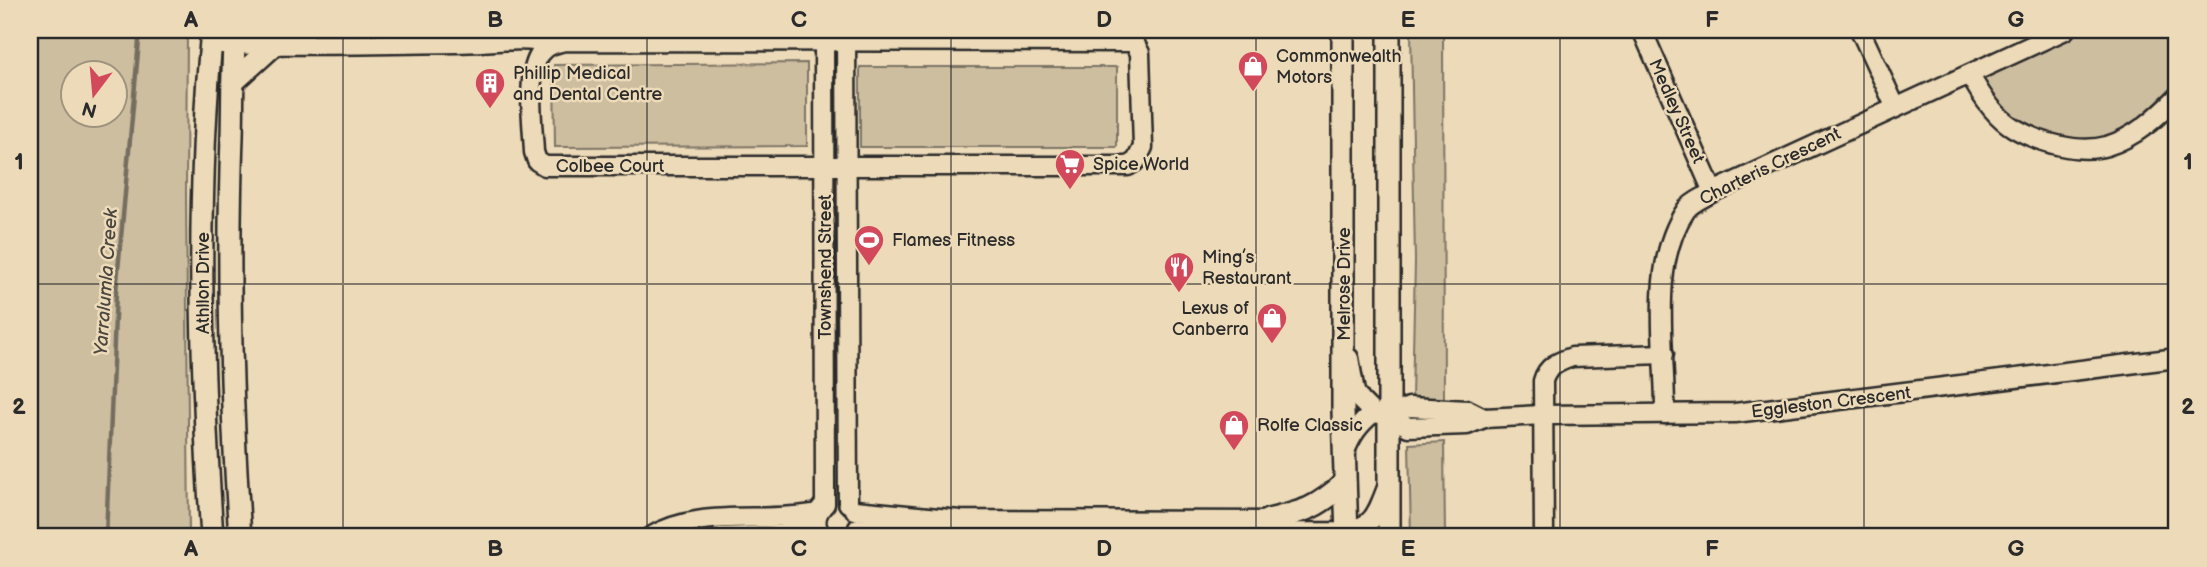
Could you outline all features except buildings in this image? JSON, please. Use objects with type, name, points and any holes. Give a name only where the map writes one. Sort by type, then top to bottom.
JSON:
[{"type":"main road","name":"Melrose Drive","points":[[1343,30],[1344,454],[1350,535]]},
{"type":"main road","points":[[1389,30],[1381,414],[1390,480],[1389,537]]},
{"type":"main road","name":"Athllon Drive","points":[[211,37],[203,197],[205,402],[212,537]]},
{"type":"main road","name":"Athllon Drive","points":[[235,37],[229,310],[240,537]]},
{"type":"main road","points":[[233,82],[269,37]]},
{"type":"main road","points":[[1268,520],[1303,512],[1320,504],[1345,482]]},
{"type":"street","name":"Medley Street","points":[[1642,30],[1713,192]]},
{"type":"street","points":[[1860,30],[1895,106]]},
{"type":"street","name":"Charteris Crescent","points":[[1665,414],[1663,274],[1672,238],[1688,208],[1713,192],[1895,106],[1970,75],[2065,30]]},
{"type":"street","name":"Colbee Court","points":[[211,37],[497,42],[516,39],[552,44],[565,41],[824,36],[1134,42],[1140,53],[1143,147],[1136,161],[1128,166],[545,166],[537,161],[534,152],[532,71]]},
{"type":"street","name":"Townshend Street","points":[[821,521],[824,36]]},
{"type":"street","name":"Townshend Street","points":[[846,36],[851,506],[858,519],[855,533]]},
{"type":"street","points":[[497,42],[515,46],[527,57],[532,71]]},
{"type":"street","points":[[532,71],[538,56],[552,44]]},
{"type":"street","points":[[1970,75],[1990,106],[2013,128],[2082,150],[2108,145],[2141,130],[2177,97]]},
{"type":"street","points":[[1344,345],[1350,360],[1355,391],[1381,414],[1360,424],[1344,454]]},
{"type":"street","points":[[1544,537],[1545,372],[1560,361],[1572,357],[1664,354]]},
{"type":"street","name":"Eggleston Crescent","points":[[1381,414],[1409,407],[1468,410],[1484,418],[1735,413],[2177,358]]},
{"type":"street","points":[[855,533],[1350,535],[1372,520],[1390,480]]},
{"type":"street","points":[[720,537],[777,535],[821,521],[836,500],[851,506],[960,520],[1268,520],[1325,523],[1350,535]]},
{"type":"street","points":[[650,537],[681,523],[705,519],[794,517],[821,521]]},
{"type":"shaded area","points":[[30,30],[187,30],[189,537],[30,537]]},
{"type":"shaded area","points":[[1411,30],[1443,30],[1444,404],[1412,400],[1415,261]]},
{"type":"shaded area","points":[[2065,30],[2177,30],[2177,97],[2163,110],[2083,150],[2013,128],[1970,75]]},
{"type":"shaded area","points":[[807,63],[807,146],[555,147],[554,65]]},
{"type":"shaded area","points":[[860,67],[1117,67],[1117,147],[860,147]]},
{"type":"shaded area","points":[[1444,442],[1445,537],[1411,537],[1409,444]]},
{"type":"waterway","name":"Yarralumla Creek","points":[[106,537],[116,292],[140,30]]},
{"type":"place","name":"Commonwealth Motors","points":[[1253,93]]},
{"type":"place","name":"Phillip Medical and Dental Centre","points":[[490,110]]},
{"type":"place","name":"Spice World","points":[[1070,191]]},
{"type":"place","name":"Flames Fitness","points":[[869,267]]},
{"type":"place","name":"Ming’s Restaurant","points":[[1179,294]]},
{"type":"place","name":"Lexus of Canberra","points":[[1272,345]]},
{"type":"place","name":"Rolfe Classic","points":[[1234,452]]}]
